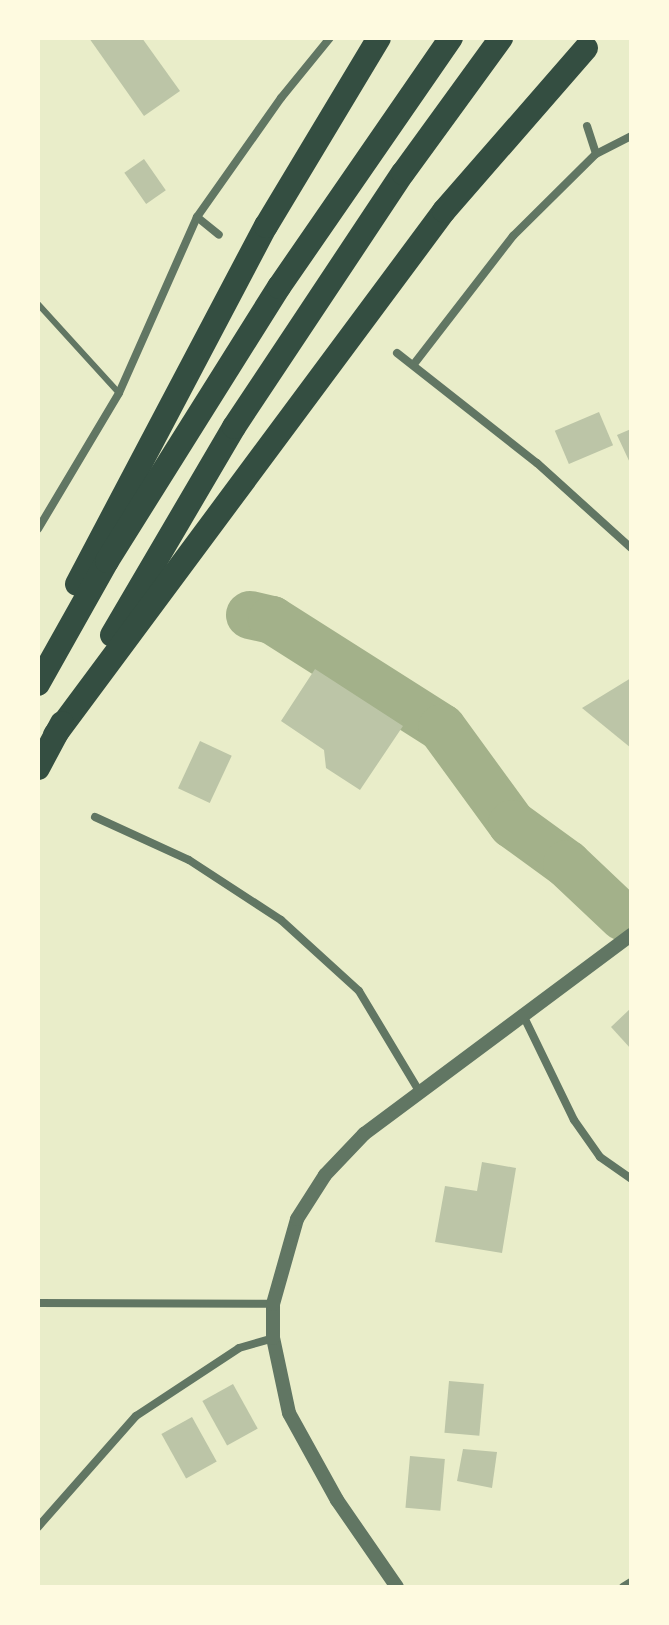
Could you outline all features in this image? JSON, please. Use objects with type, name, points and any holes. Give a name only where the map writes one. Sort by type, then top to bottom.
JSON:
[{"type":"highway","points":[[38,666],[126,485],[229,294],[379,38]]},
{"type":"highway","points":[[38,684],[262,314],[451,38]]},
{"type":"highway","points":[[38,768],[234,427],[403,173],[501,38]]},
{"type":"highway","points":[[55,735],[444,211],[586,48]]},
{"type":"street","points":[[38,529],[119,393],[197,217],[281,98],[330,38]]},
{"type":"street","points":[[587,126],[596,154]]},
{"type":"street","points":[[414,364],[513,236],[596,154],[631,136]]},
{"type":"street","points":[[197,217],[219,235]]},
{"type":"street","points":[[397,353],[589,507],[631,548]]},
{"type":"street","points":[[95,817],[189,860],[281,920],[359,991],[418,1089]]},
{"type":"street","points":[[397,1587],[306,1449],[289,1413],[273,1338],[273,1304],[297,1219],[325,1175],[364,1134],[418,1089],[631,935]]},
{"type":"street","points":[[522,1013],[574,1120],[600,1157],[631,1179]]},
{"type":"street","points":[[38,1303],[273,1304]]},
{"type":"street","points":[[38,1527],[136,1416],[239,1348],[273,1338]]},
{"type":"street","points":[[623,1587],[631,1582]]},
{"type":"lane","points":[[38,304],[119,393]]},
{"type":"building","points":[[89,38],[142,38],[180,91],[144,116]]},
{"type":"building","points":[[144,159],[166,190],[146,204],[124,173]]},
{"type":"building","points":[[599,412],[613,445],[569,464],[555,431]]},
{"type":"building","points":[[631,429],[631,465],[617,435]]},
{"type":"building","points":[[315,669],[403,726],[360,790],[326,768],[324,750],[281,721]]},
{"type":"building","points":[[631,678],[631,748],[582,708]]},
{"type":"building","points":[[200,741],[232,756],[210,803],[178,788]]},
{"type":"building","points":[[631,1008],[631,1049],[611,1027]]},
{"type":"building","points":[[482,1162],[516,1168],[502,1253],[435,1242],[445,1186],[477,1191]]},
{"type":"building","points":[[449,1381],[484,1384],[479,1436],[444,1433]]},
{"type":"building","points":[[233,1384],[258,1429],[227,1446],[202,1401]]},
{"type":"building","points":[[192,1417],[217,1462],[186,1479],[161,1434]]},
{"type":"building","points":[[463,1449],[497,1452],[492,1488],[457,1481]]},
{"type":"building","points":[[410,1456],[445,1459],[440,1511],[405,1508]]},
{"type":"waterway","points":[[250,615],[272,620],[442,728],[512,824],[567,864],[623,917]]}]
